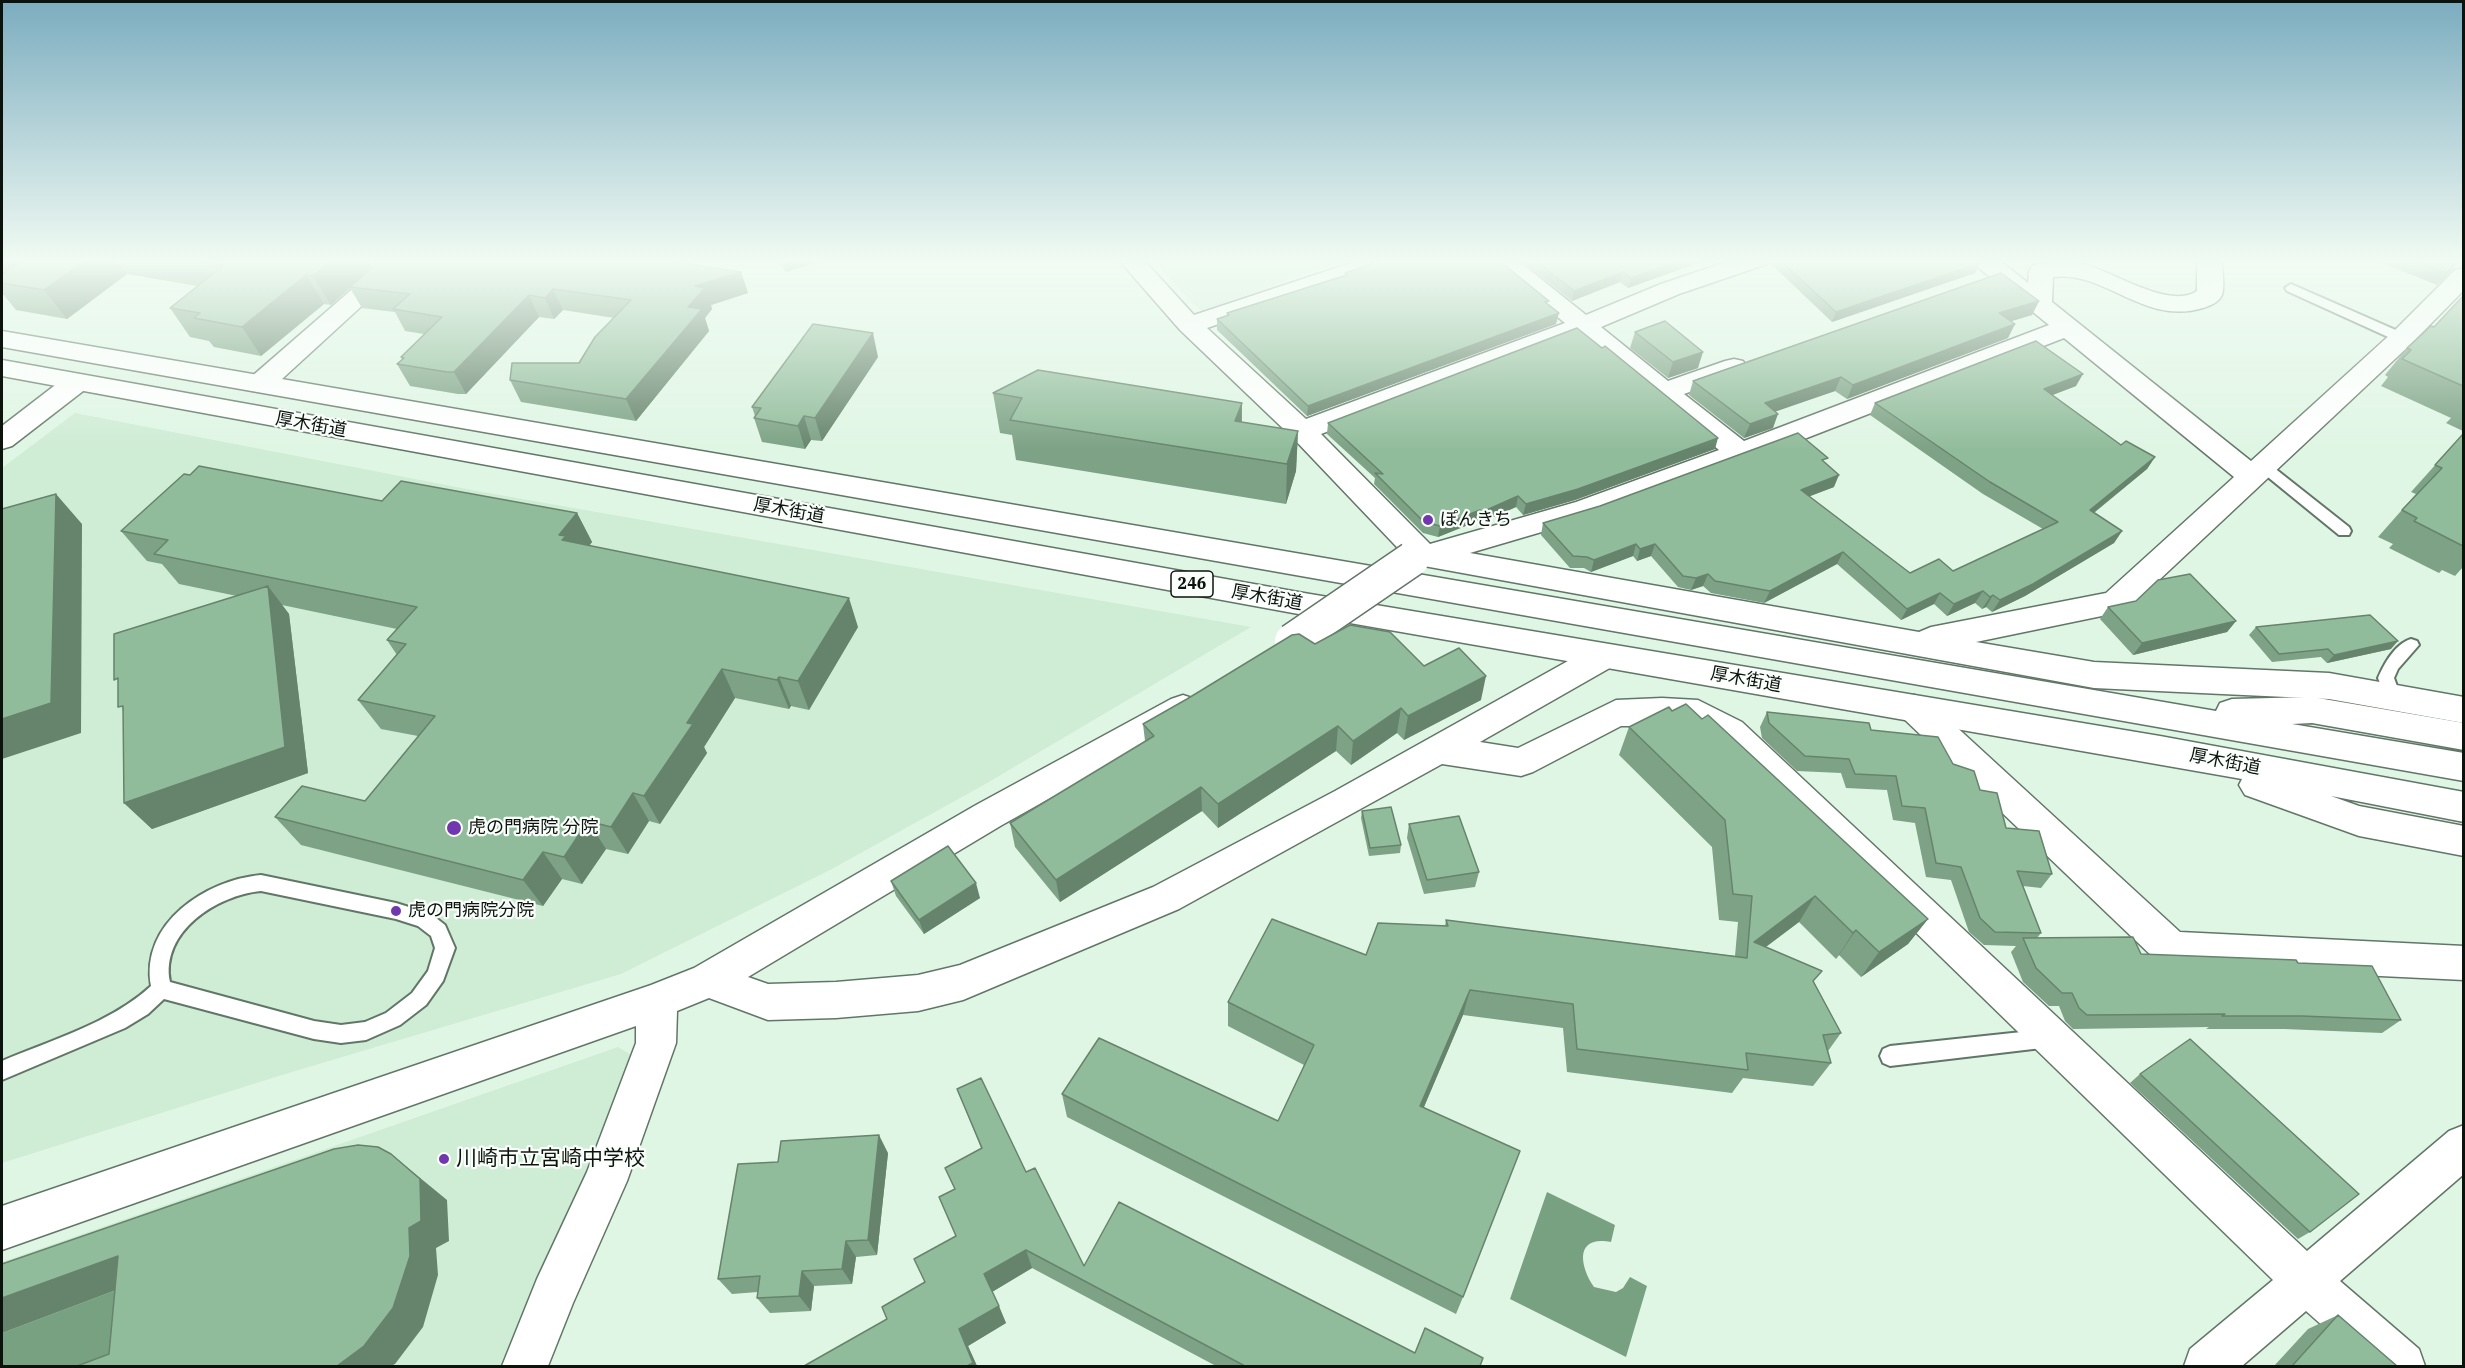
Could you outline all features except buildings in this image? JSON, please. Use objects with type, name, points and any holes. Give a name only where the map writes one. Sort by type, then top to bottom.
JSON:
[{"type":"main road","points":[[260,384],[328,323]]},
{"type":"main road","points":[[1195,323],[1189,325],[1303,432],[1418,557],[2094,675],[2329,686],[2463,710]]},
{"type":"main road","points":[[1581,323],[1740,453]]},
{"type":"main road","points":[[1303,432],[1341,415],[1589,323]]},
{"type":"main road","points":[[2059,323],[2257,472]]},
{"type":"main road","points":[[1911,643],[2115,603],[2402,338],[2415,323]]},
{"type":"main road","points":[[1277,650],[1418,557],[1586,509],[1740,453],[2065,328]]},
{"type":"main road","name":"厚木街道","points":[[2,339],[1765,648],[2463,767]]},
{"type":"main road","points":[[1665,391],[1755,360]]},
{"type":"main road","name":"厚木街道","points":[[2,368],[1604,656],[2160,750],[2463,807]]},
{"type":"main road","points":[[2,440],[77,382]]},
{"type":"main road","points":[[708,980],[768,1002],[836,1000],[918,993],[963,982],[1166,898],[1439,750],[1604,656]]},
{"type":"main road","points":[[2,1228],[657,1001],[708,980],[989,815],[1175,713],[1214,689]]},
{"type":"main road","points":[[1914,708],[2171,949],[2463,963]]},
{"type":"main road","points":[[2162,714],[2312,710],[2463,737]]},
{"type":"main road","points":[[1439,750],[1521,762],[1616,712],[1698,713],[1730,731],[2305,1281],[2402,1366]]},
{"type":"main road","points":[[2160,750],[2358,821],[2463,841]]},
{"type":"main road","points":[[525,1366],[553,1295],[605,1181],[656,1043],[657,1001]]},
{"type":"main road","points":[[2207,1366],[2463,1146]]},
{"type":"lane","points":[[2368,323],[2402,338]]},
{"type":"lane","points":[[2257,472],[2344,531]]},
{"type":"lane","points":[[2393,697],[2386,678],[2391,666],[2411,645]]},
{"type":"lane","points":[[261,883],[396,911],[424,920],[438,931],[445,948],[436,975],[419,999],[393,1019],[357,1032],[341,1034],[314,1030],[161,989],[158,978],[159,956],[173,929],[211,898],[231,888],[261,883]]},
{"type":"lane","points":[[2,1071],[118,1021],[141,1008],[161,989]]},
{"type":"lane","points":[[1890,1056],[2051,1038]]},
{"type":"shaded area","name":"虎の門病院 分院","points":[[75,413],[477,491],[1251,627],[982,786],[830,870],[621,974],[282,1075],[2,1163],[2,468]]},
{"type":"shaded area","name":"川崎市立宮崎中学校","points":[[618,1047],[633,1056],[509,1366],[2,1366],[2,1262]]},
{"type":"shaded area","points":[[1547,1192],[1615,1225],[1611,1242],[1591,1243],[1583,1254],[1585,1270],[1594,1287],[1616,1292],[1623,1288],[1630,1277],[1647,1286],[1626,1357],[1510,1299]]},
{"type":"shaded area","points":[[156,1275],[150,1366],[2,1366],[2,1333]]},
{"type":"place","name":"ぽんきち","points":[[1428,520]]},
{"type":"place","name":"虎の門病院 分院","points":[[454,828]]},
{"type":"place","name":"虎の門病院分院","points":[[396,911]]},
{"type":"place","name":"川崎市立宮崎中学校","points":[[444,1159]]}]
